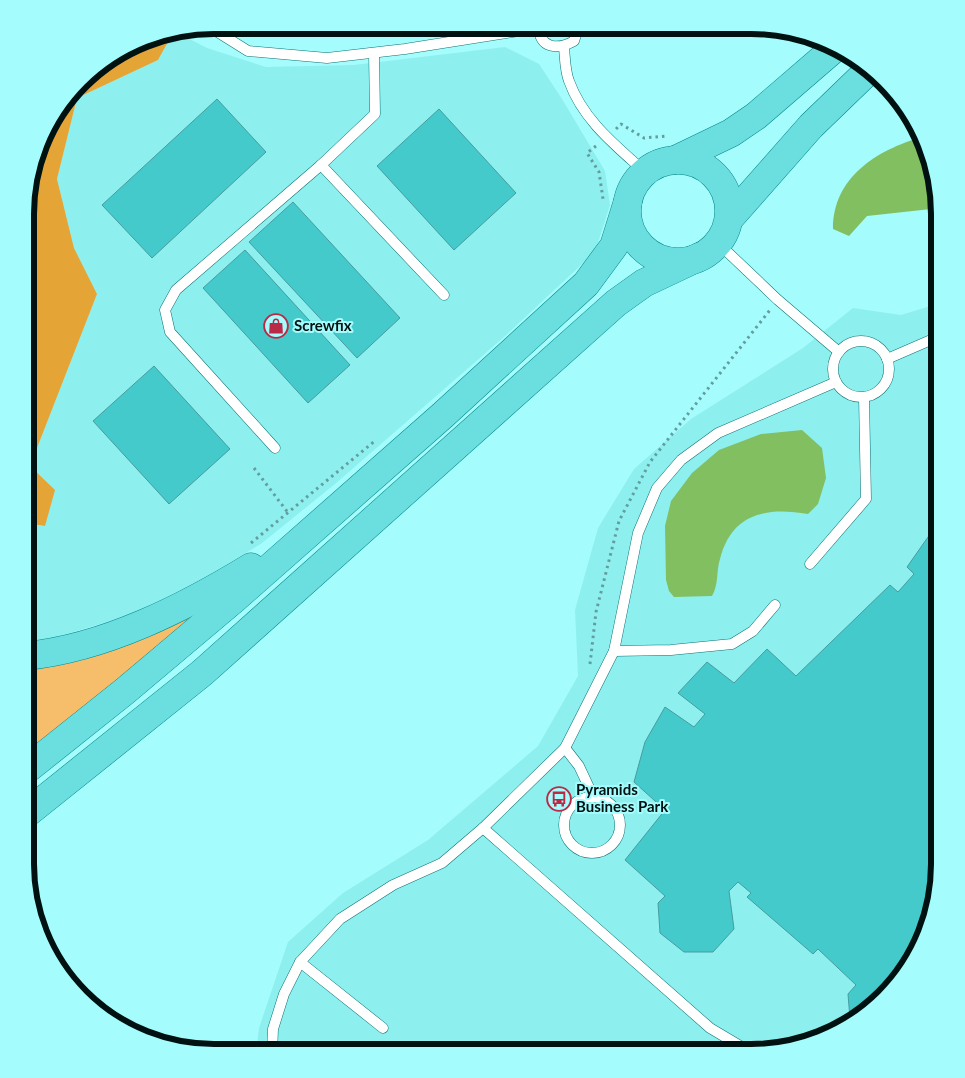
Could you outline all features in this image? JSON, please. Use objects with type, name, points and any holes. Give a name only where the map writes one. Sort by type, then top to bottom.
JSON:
[{"type":"main road","points":[[34,655],[65,649],[145,622],[230,580],[298,523],[443,415],[586,284],[614,246],[616,203],[638,178],[663,162],[674,148],[731,133],[756,116],[830,52]]},
{"type":"main road","points":[[34,808],[202,673],[616,304],[644,283],[715,240],[793,145],[865,74]]},
{"type":"main road","points":[[616,203],[642,248],[653,256],[666,261],[677,262],[715,240],[726,196],[716,176],[674,148]]},
{"type":"main road","points":[[34,764],[179,646],[298,523]]},
{"type":"lane","points":[[221,34],[248,51],[327,58],[374,53],[494,34]]},
{"type":"lane","points":[[541,34],[544,42],[554,47],[564,47],[574,41],[576,34]]},
{"type":"lane","points":[[564,47],[569,80],[585,114],[606,137],[645,172]]},
{"type":"lane","points":[[275,448],[170,332],[165,310],[176,290],[321,165],[375,114],[374,53]]},
{"type":"lane","points":[[321,165],[444,295]]},
{"type":"lane","points":[[715,240],[778,300],[838,352]]},
{"type":"lane","points":[[887,359],[931,340]]},
{"type":"lane","points":[[853,342],[870,342],[882,350],[887,359],[889,372],[886,382],[878,392],[864,397],[845,392],[836,382],[833,373],[834,361],[838,352],[853,342]]},
{"type":"lane","points":[[272,1044],[273,1029],[284,994],[300,962],[340,919],[393,885],[442,863],[483,828],[565,748],[614,651],[638,533],[657,488],[680,460],[718,433],[836,382]]},
{"type":"lane","points":[[810,564],[866,499],[864,397]]},
{"type":"lane","points":[[614,651],[671,650],[732,644],[753,631],[775,605]]},
{"type":"lane","points":[[565,748],[579,766],[593,796],[610,803],[620,819],[618,837],[612,845],[595,853],[586,852],[570,843],[564,826],[565,817],[575,802],[593,796]]},
{"type":"lane","points":[[483,828],[710,1028],[737,1044]]},
{"type":"lane","points":[[300,962],[382,1028]]},
{"type":"path","points":[[616,203],[588,153],[621,124],[644,138],[674,148]]},
{"type":"path","points":[[247,546],[298,523],[379,438]]},
{"type":"path","points":[[254,468],[298,523]]},
{"type":"shaded area","points":[[184,36],[207,48],[266,67],[354,65],[505,47],[539,64],[605,171],[610,205],[595,252],[504,337],[335,484],[262,543],[185,590],[131,615],[53,638],[34,640],[34,524],[45,526],[34,482],[34,456],[97,294],[74,248],[57,179],[77,98],[158,60],[169,39]]},
{"type":"shaded area","points":[[169,39],[158,60],[77,98],[57,179],[74,248],[97,294],[34,456],[34,202],[37,178],[43,156],[58,123],[86,86],[123,58],[145,47]]},
{"type":"shaded area","points":[[915,139],[918,145],[928,178],[931,209],[867,216],[849,236],[833,229],[835,211],[849,180],[874,158]]},
{"type":"shaded area","name":"Pyramids Business Park","points":[[931,306],[931,876],[928,900],[918,933],[901,964],[887,983],[861,1007],[831,1026],[809,1035],[775,1043],[257,1044],[259,1028],[288,942],[343,893],[428,840],[538,746],[578,676],[575,610],[598,528],[634,469],[691,419],[803,348],[853,308],[901,315]]},
{"type":"shaded area","points":[[802,430],[822,448],[826,478],[818,504],[808,514],[793,512],[765,513],[742,523],[733,532],[726,544],[719,564],[716,587],[712,596],[674,597],[669,591],[666,580],[665,526],[671,501],[692,473],[719,450],[761,434]]},
{"type":"shaded area","points":[[34,470],[55,490],[45,526],[34,524]]},
{"type":"shaded area","points":[[205,606],[123,675],[34,746],[34,666]]},
{"type":"building","points":[[217,99],[266,152],[152,258],[102,205]]},
{"type":"building","points":[[439,109],[516,193],[454,250],[377,166]]},
{"type":"building","points":[[293,202],[400,318],[357,358],[249,242]]},
{"type":"building","name":"Screwfix","points":[[245,250],[350,365],[308,403],[203,288]]},
{"type":"building","points":[[154,366],[230,449],[169,504],[93,421]]},
{"type":"building","points":[[931,533],[930,888],[918,933],[901,964],[879,992],[850,1015],[848,994],[856,985],[818,949],[813,954],[747,897],[751,893],[738,882],[729,891],[734,929],[713,952],[684,952],[660,933],[658,903],[665,896],[625,860],[665,810],[634,782],[645,742],[665,707],[694,727],[705,714],[678,693],[707,662],[734,683],[767,649],[796,676],[890,585],[898,592],[914,574],[907,567]]},
{"type":"place","name":"Screwfix","points":[[276,326]]},
{"type":"place","name":"Pyramids Business Park","points":[[559,799]]}]
